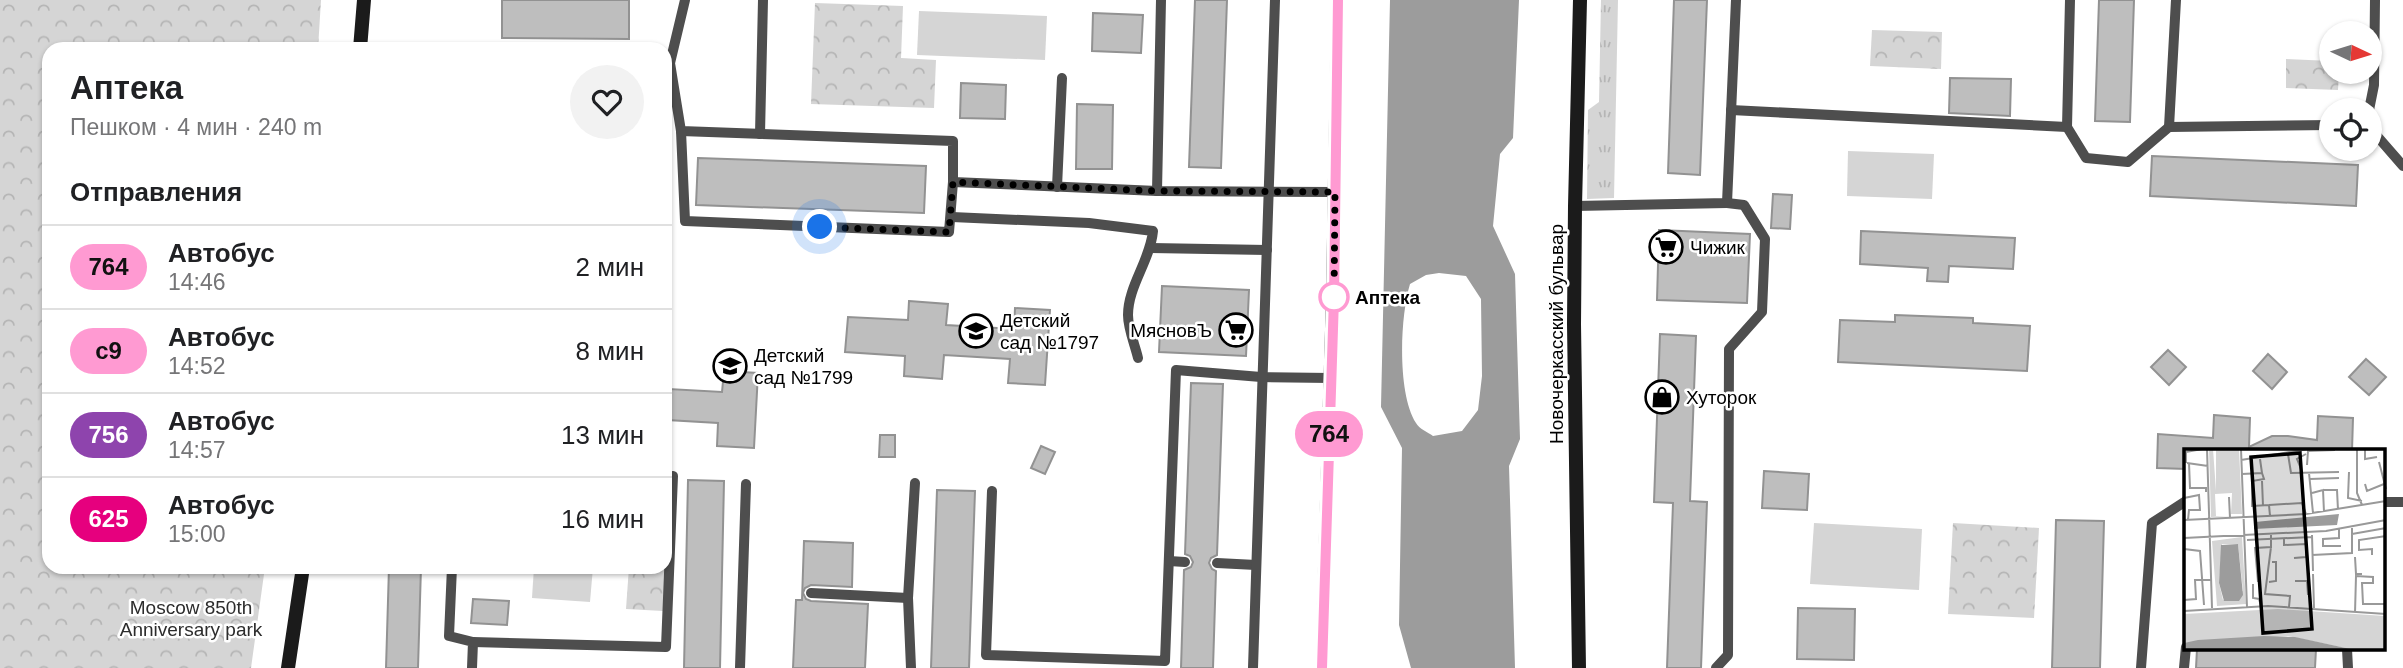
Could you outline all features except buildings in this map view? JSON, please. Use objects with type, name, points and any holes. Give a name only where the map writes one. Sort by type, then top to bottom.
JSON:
[{"type":"street","points":[[361,42],[364,0]]},
{"type":"street","points":[[1322,668],[1338,0]]},
{"type":"street","name":"Новочеркасский бульвар","points":[[1579,668],[1575,206],[1580,0]]},
{"type":"street","points":[[288,668],[302,574]]},
{"type":"lane","points":[[672,46],[685,0]]},
{"type":"lane","points":[[760,134],[764,0]]},
{"type":"lane","points":[[1157,191],[1161,0]]},
{"type":"lane","points":[[1253,668],[1275,0]]},
{"type":"lane","points":[[1727,203],[1736,0]]},
{"type":"lane","points":[[2070,0],[2067,127],[2087,158],[2129,162],[2169,127],[2319,125]]},
{"type":"lane","points":[[2169,127],[2176,0]]},
{"type":"lane","points":[[2371,98],[2374,85],[2375,0]]},
{"type":"lane","points":[[1057,187],[1062,78]]},
{"type":"lane","points":[[672,87],[681,131],[685,221],[949,232],[952,216],[953,141],[681,131]]},
{"type":"lane","points":[[1731,110],[2067,127]]},
{"type":"lane","points":[[2382,141],[2402,163]]},
{"type":"lane","points":[[953,182],[1157,191],[1335,192]]},
{"type":"lane","points":[[1575,206],[1727,203],[1744,205],[1765,239],[1762,313],[1729,349],[1728,655],[1716,668]]},
{"type":"lane","points":[[952,216],[1089,223],[1153,231],[1151,248],[1133,287],[1128,316],[1138,358]]},
{"type":"lane","points":[[1151,248],[1267,250]]},
{"type":"lane","points":[[992,491],[986,655],[1165,661],[1176,370],[1261,377],[1331,378]]},
{"type":"lane","points":[[672,500],[673,475]]},
{"type":"lane","points":[[740,668],[746,484]]},
{"type":"lane","points":[[911,668],[908,598],[915,484]]},
{"type":"lane","points":[[2140,668],[2152,523],[2184,501]]},
{"type":"lane","points":[[1169,561],[1185,562]]},
{"type":"lane","points":[[1217,563],[1256,565]]},
{"type":"lane","points":[[452,574],[449,636],[473,642],[666,647],[669,574]]},
{"type":"lane","points":[[811,593],[908,598]]},
{"type":"lane","points":[[471,668],[473,642]]},
{"type":"lane","points":[[2184,668],[2186,650]]},
{"type":"lane","points":[[2347,650],[2348,668]]},
{"type":"green space","name":"Moscow 850th Anniversary park","points":[[0,0],[321,0],[318,42],[42,42],[42,574],[264,574],[251,668],[0,668]]},
{"type":"green space","points":[[1601,0],[1618,0],[1614,198],[1587,199],[1588,110],[1599,102]]},
{"type":"green space","points":[[815,3],[903,6],[901,58],[936,60],[934,108],[811,104]]},
{"type":"green space","points":[[919,11],[1047,16],[1045,60],[917,55]]},
{"type":"green space","points":[[1872,30],[1942,32],[1941,69],[1870,66]]},
{"type":"green space","points":[[2286,59],[2319,60],[2319,84],[2338,84],[2338,90],[2286,88]]},
{"type":"green space","points":[[1848,151],[1934,154],[1932,199],[1847,196]]},
{"type":"green space","points":[[1814,523],[1922,529],[1919,590],[1810,584]]},
{"type":"green space","points":[[1953,523],[2039,528],[2034,618],[1948,614]]},
{"type":"green space","points":[[534,574],[592,574],[590,602],[532,598]]},
{"type":"green space","points":[[628,574],[665,574],[663,611],[626,609]]},
{"type":"shaded area","points":[[1390,0],[1519,0],[1513,138],[1500,154],[1493,226],[1515,274],[1520,439],[1509,466],[1515,668],[1411,668],[1399,625],[1402,448],[1381,407]],"holes":[[[1439,273],[1466,276],[1481,299],[1482,376],[1478,410],[1462,431],[1433,436],[1416,423],[1406,393],[1402,335],[1407,298],[1410,284],[1426,275]]]},
{"type":"bus line","name":"764","points":[[1322,668],[1334,298],[1338,0]]},
{"type":"place","name":"Чижик","points":[[1666,247]]},
{"type":"place","name":"Аптека","points":[[1334,297]]},
{"type":"place","name":"МясновЪ","points":[[1236,330]]},
{"type":"place","name":"Детский сад №1797","points":[[976,331]]},
{"type":"place","name":"Детский сад №1799","points":[[730,366]]},
{"type":"place","name":"Хуторок","points":[[1662,397]]},
{"type":"route","points":[[820,227],[949,232],[953,182],[1157,191],[1335,192],[1334,297]]}]
